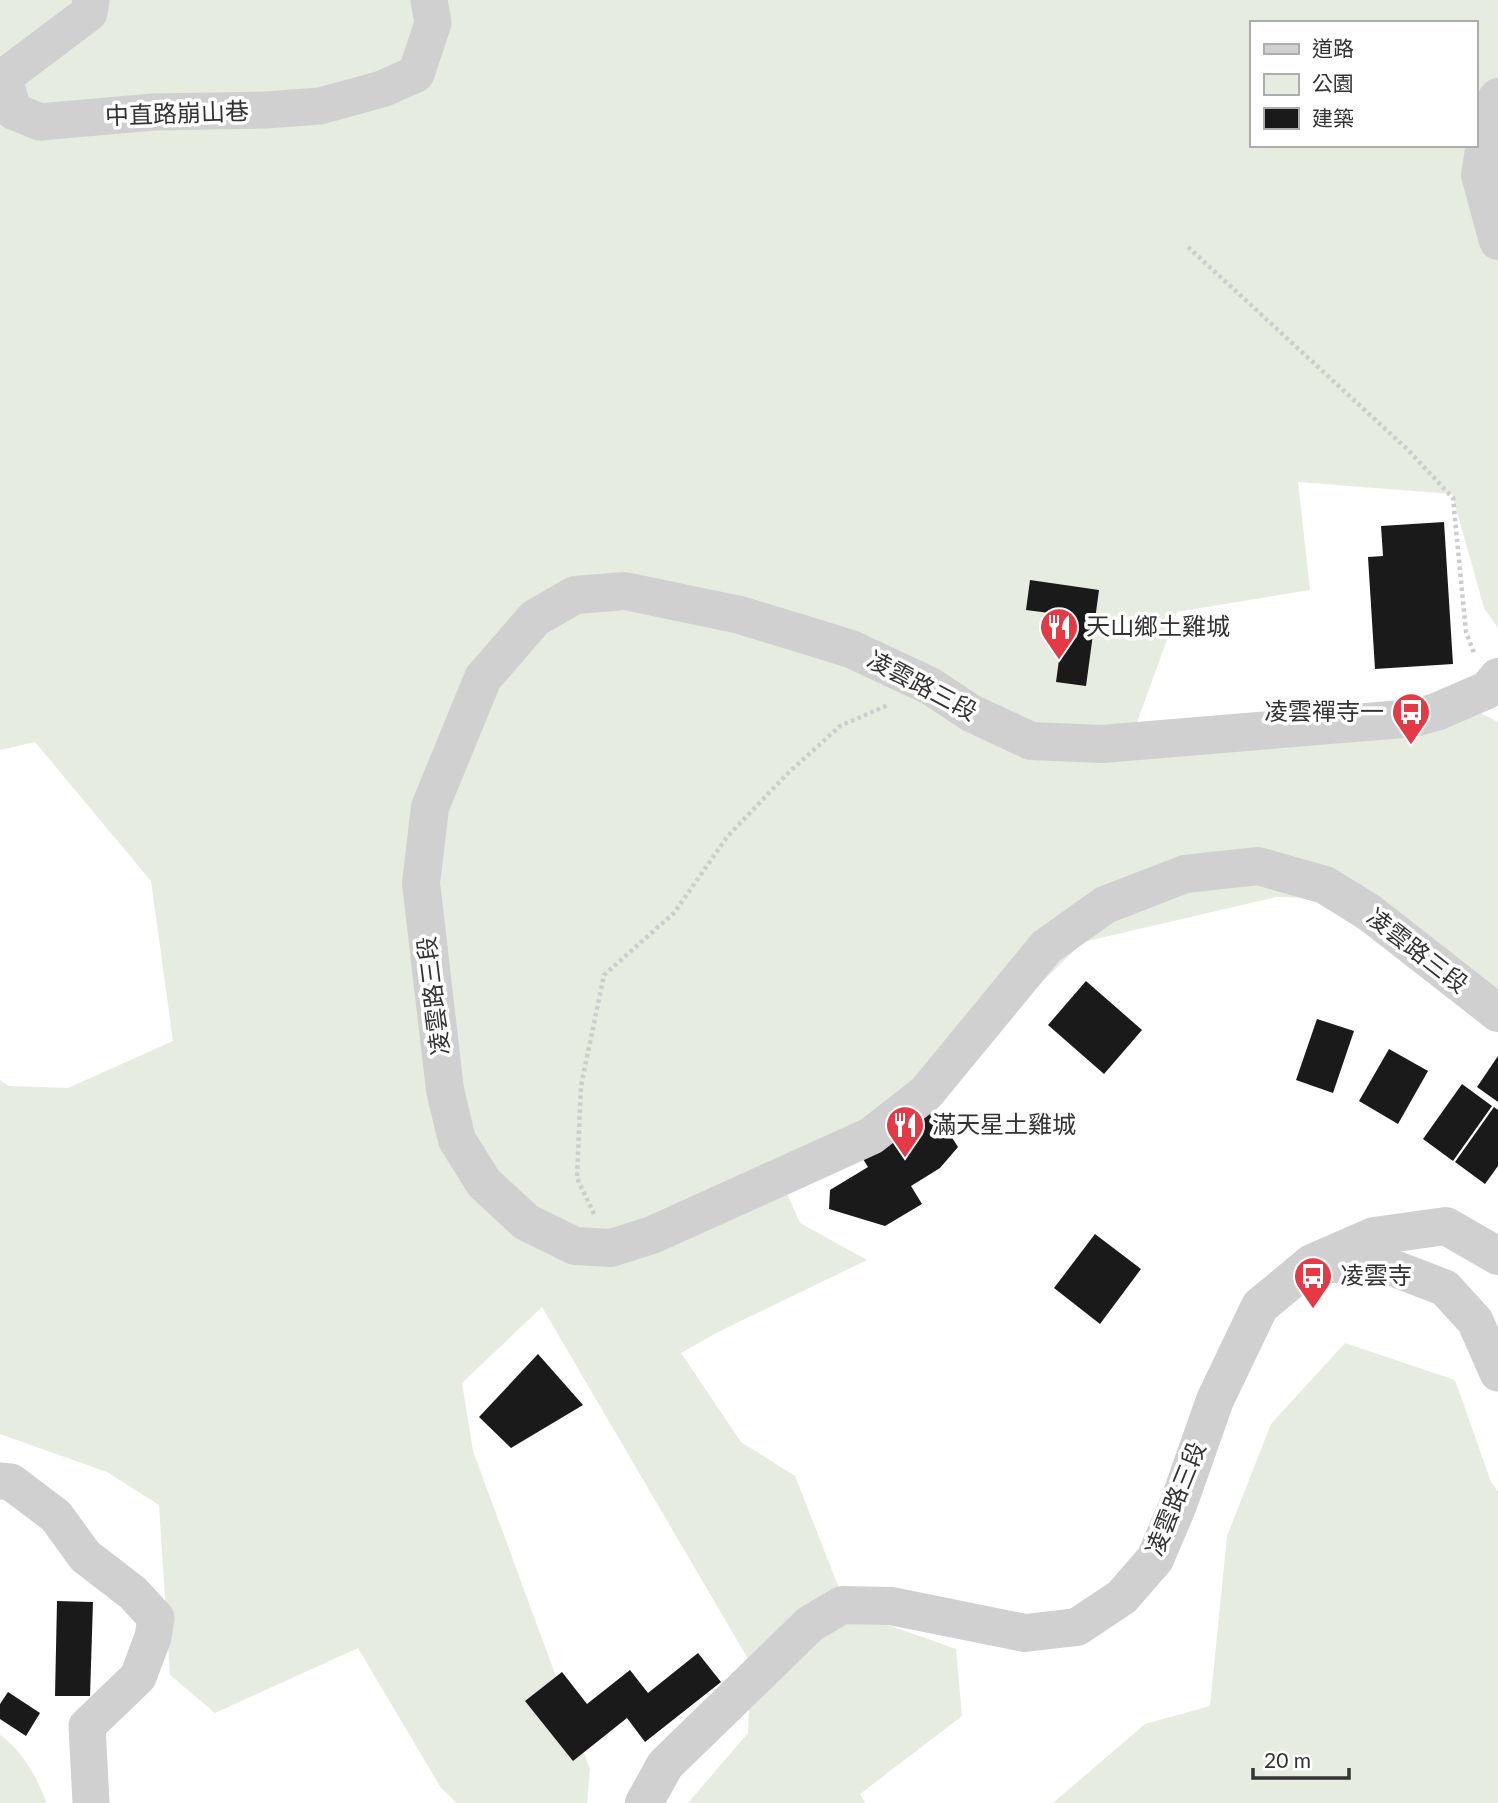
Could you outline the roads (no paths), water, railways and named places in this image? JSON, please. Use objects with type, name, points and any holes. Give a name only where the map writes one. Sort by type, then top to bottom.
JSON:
[{"type":"street","name":"中直路崩山巷","points":[[91,0],[89,13],[4,77],[13,111],[40,121],[320,106],[382,89],[416,74],[433,23],[429,0]]},
{"type":"street","points":[[1498,97],[1492,107],[1480,175],[1498,241]]},
{"type":"street","name":"凌雲路三段","points":[[1494,688],[1436,712],[1414,718],[1102,744],[1031,741],[971,713],[930,686],[851,649],[740,615],[625,591],[575,595],[535,618],[483,678],[430,807],[421,883],[445,1090],[457,1140],[484,1183],[526,1222],[575,1246],[611,1248],[652,1235],[871,1136],[926,1093],[1046,947],[1105,905],[1185,874],[1258,866],[1325,885],[1370,913],[1498,1013]]},
{"type":"street","name":"凌雲路三段","points":[[644,1803],[665,1765],[810,1624],[842,1605],[891,1606],[1025,1633],[1077,1627],[1122,1597],[1155,1559],[1178,1505],[1215,1400],[1260,1306],[1312,1263],[1374,1236],[1446,1226],[1498,1256]]},
{"type":"street","points":[[1312,1263],[1393,1268],[1445,1288],[1475,1321],[1498,1373]]},
{"type":"street","points":[[0,1481],[11,1482],[56,1516],[85,1556],[133,1593],[156,1618],[153,1637],[138,1676],[87,1727],[91,1803]]},
{"type":"place","name":"天山鄉土雞城","points":[[1059,661]]},
{"type":"place","name":"凌雲禪寺一","points":[[1411,746]]},
{"type":"place","name":"滿天星土雞城","points":[[905,1159]]},
{"type":"place","name":"凌雲寺","points":[[1313,1310]]}]
